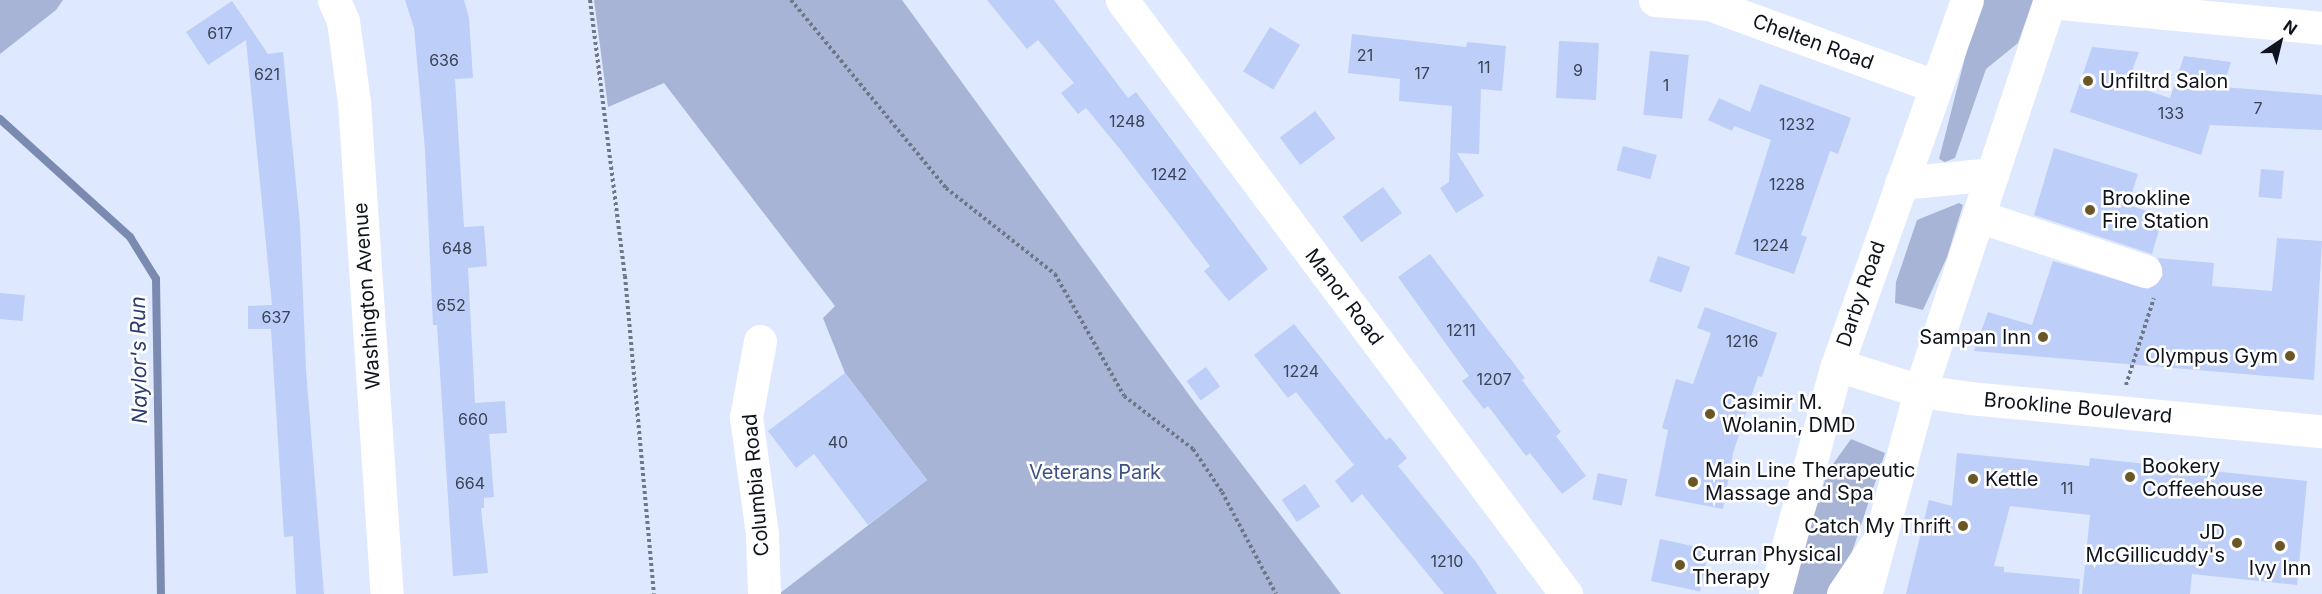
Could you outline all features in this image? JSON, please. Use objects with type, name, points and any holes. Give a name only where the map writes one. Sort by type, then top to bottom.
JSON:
[{"type":"street","name":"Washington Avenue","points":[[334,0],[344,21],[354,102],[387,594]]},
{"type":"street","name":"Manor Road","points":[[1122,0],[1566,594]]},
{"type":"street","name":"Chelten Road","points":[[1655,0],[1709,4],[1934,86]]},
{"type":"street","name":"Darby Road","points":[[1775,594],[1837,365],[1934,86],[1967,0]]},
{"type":"street","points":[[1865,594],[1920,391],[2049,1],[2322,28]]},
{"type":"street","points":[[1901,183],[1993,174]]},
{"type":"street","points":[[1978,216],[2145,272]]},
{"type":"street","name":"Columbia Road","points":[[760,341],[746,417],[762,534],[764,594]]},
{"type":"street","name":"Brookline Boulevard","points":[[1837,365],[1920,391],[2322,431]]},
{"type":"street","points":[[1843,594],[1878,541]]},
{"type":"path","points":[[590,0],[625,276],[654,594]]},
{"type":"path","points":[[791,0],[946,188],[1055,274],[1124,396],[1192,449],[1210,475],[1276,594]]},
{"type":"path","points":[[2118,412],[2161,277],[2145,272]]},
{"type":"green space","points":[[0,0],[63,0],[56,10],[0,54]]},
{"type":"green space","name":"Veterans Park","points":[[594,0],[902,0],[1195,403],[1341,594],[779,594],[927,480],[845,373],[823,318],[835,306],[664,83],[608,107]]},
{"type":"green space","points":[[1984,0],[2033,0],[2018,43],[1986,69],[1955,158],[1945,162],[1939,159],[1970,38]]},
{"type":"green space","points":[[1959,203],[1963,205],[1947,257],[1923,310],[1895,303],[1896,282],[1917,220]]},
{"type":"green space","points":[[1851,439],[1885,453],[1841,585],[1830,594],[1789,594],[1828,471]]},
{"type":"building","points":[[405,0],[464,0],[469,18],[473,78],[455,79],[464,227],[484,226],[487,266],[468,268],[475,403],[505,401],[507,433],[489,434],[494,497],[484,498],[484,508],[481,508],[488,573],[453,576],[437,325],[433,325],[425,150],[414,28]]},
{"type":"building","points":[[987,0],[1054,0],[1128,98],[1136,92],[1268,269],[1229,301],[1204,271],[1210,266],[1119,148],[1086,108],[1078,114],[1061,93],[1074,83],[1038,40],[1027,49]]},
{"type":"building","points":[[232,1],[268,54],[283,52],[300,224],[306,370],[324,594],[296,594],[293,536],[284,537],[271,329],[248,329],[248,306],[272,305],[246,40],[208,65],[186,32]]},
{"type":"building","points":[[1270,27],[1300,45],[1273,90],[1243,72]]},
{"type":"building","points":[[1352,34],[1466,47],[1467,42],[1506,46],[1502,91],[1481,89],[1479,154],[1457,153],[1484,196],[1456,213],[1440,188],[1449,182],[1452,106],[1399,101],[1400,79],[1348,73]]},
{"type":"building","points":[[1559,41],[1599,43],[1596,100],[1556,98]]},
{"type":"building","points":[[2092,47],[2139,52],[2127,84],[2170,98],[2184,56],[2231,62],[2223,87],[2322,95],[2322,130],[2210,125],[2201,155],[2070,112]]},
{"type":"building","points":[[1650,51],[1689,55],[1682,119],[1643,115]]},
{"type":"building","points":[[1760,84],[1851,118],[1838,154],[1830,151],[1801,235],[1807,237],[1794,274],[1735,254],[1771,140],[1734,126],[1732,131],[1708,120],[1719,98],[1750,112]]},
{"type":"building","points":[[1315,111],[1335,138],[1300,165],[1280,137]]},
{"type":"building","points":[[1623,146],[1657,155],[1650,179],[1617,170]]},
{"type":"building","name":"Brookline Fire Station","points":[[2054,148],[2138,174],[2128,205],[2163,216],[2152,254],[2034,215]]},
{"type":"building","points":[[2261,169],[2284,171],[2281,199],[2259,197]]},
{"type":"building","points":[[1383,187],[1402,213],[1361,242],[1343,216]]},
{"type":"building","points":[[2277,238],[2322,241],[2314,380],[1974,351],[1988,312],[2032,325],[2053,261],[2148,289],[2163,276],[2158,258],[2214,263],[2212,286],[2272,291]]},
{"type":"building","points":[[1430,254],[1525,378],[1522,380],[1561,432],[1556,436],[1586,476],[1562,494],[1530,453],[1526,456],[1488,406],[1484,409],[1462,381],[1469,376],[1398,277]]},
{"type":"building","points":[[1658,256],[1690,267],[1681,293],[1649,282]]},
{"type":"building","points":[[0,293],[25,295],[23,321],[0,319]]},
{"type":"building","points":[[1705,307],[1777,333],[1762,377],[1758,376],[1733,453],[1723,509],[1655,496],[1668,430],[1662,428],[1676,379],[1693,384],[1711,333],[1697,328]]},
{"type":"building","points":[[1294,324],[1386,440],[1390,437],[1407,458],[1398,466],[1476,562],[1497,594],[1444,594],[1362,494],[1352,503],[1335,481],[1354,465],[1296,392],[1288,398],[1254,355]]},
{"type":"building","points":[[1206,367],[1220,386],[1201,401],[1187,381]]},
{"type":"building","points":[[845,373],[927,480],[868,525],[814,454],[796,468],[768,431]]},
{"type":"building","points":[[1957,453],[2089,466],[2090,458],[2307,481],[2297,585],[2192,574],[2190,594],[2082,594],[2090,515],[2010,506],[1994,566],[2004,567],[2004,572],[2080,579],[2079,594],[1906,594],[1929,500],[1952,506]]},
{"type":"building","points":[[1598,473],[1627,479],[1622,506],[1592,499]]},
{"type":"building","points":[[1305,484],[1320,506],[1297,522],[1282,500]]},
{"type":"building","name":"Curran Physical Therapy","points":[[1660,539],[1709,549],[1700,591],[1651,581]]},
{"type":"waterway","name":"Naylor's Run","points":[[0,119],[130,237],[156,279],[161,594]]},
{"type":"place","name":"Unfiltrd Salon","points":[[2088,81]]},
{"type":"place","name":"Brookline Fire Station","points":[[2090,210]]},
{"type":"place","name":"Sampan Inn","points":[[2043,337]]},
{"type":"place","name":"Olympus Gym","points":[[2290,356]]},
{"type":"place","name":"Casimir M. Wolanin, DMD","points":[[1710,414]]},
{"type":"place","name":"Bookery Coffeehouse","points":[[2130,477]]},
{"type":"place","name":"Kettle","points":[[1973,479]]},
{"type":"place","name":"Main Line Therapeutic Massage and Spa","points":[[1693,482]]},
{"type":"place","name":"Catch My Thrift","points":[[1963,526]]},
{"type":"place","name":"JD McGillicuddy's","points":[[2237,543]]},
{"type":"place","name":"Ivy Inn","points":[[2280,546]]},
{"type":"place","name":"Curran Physical Therapy","points":[[1680,565]]}]
